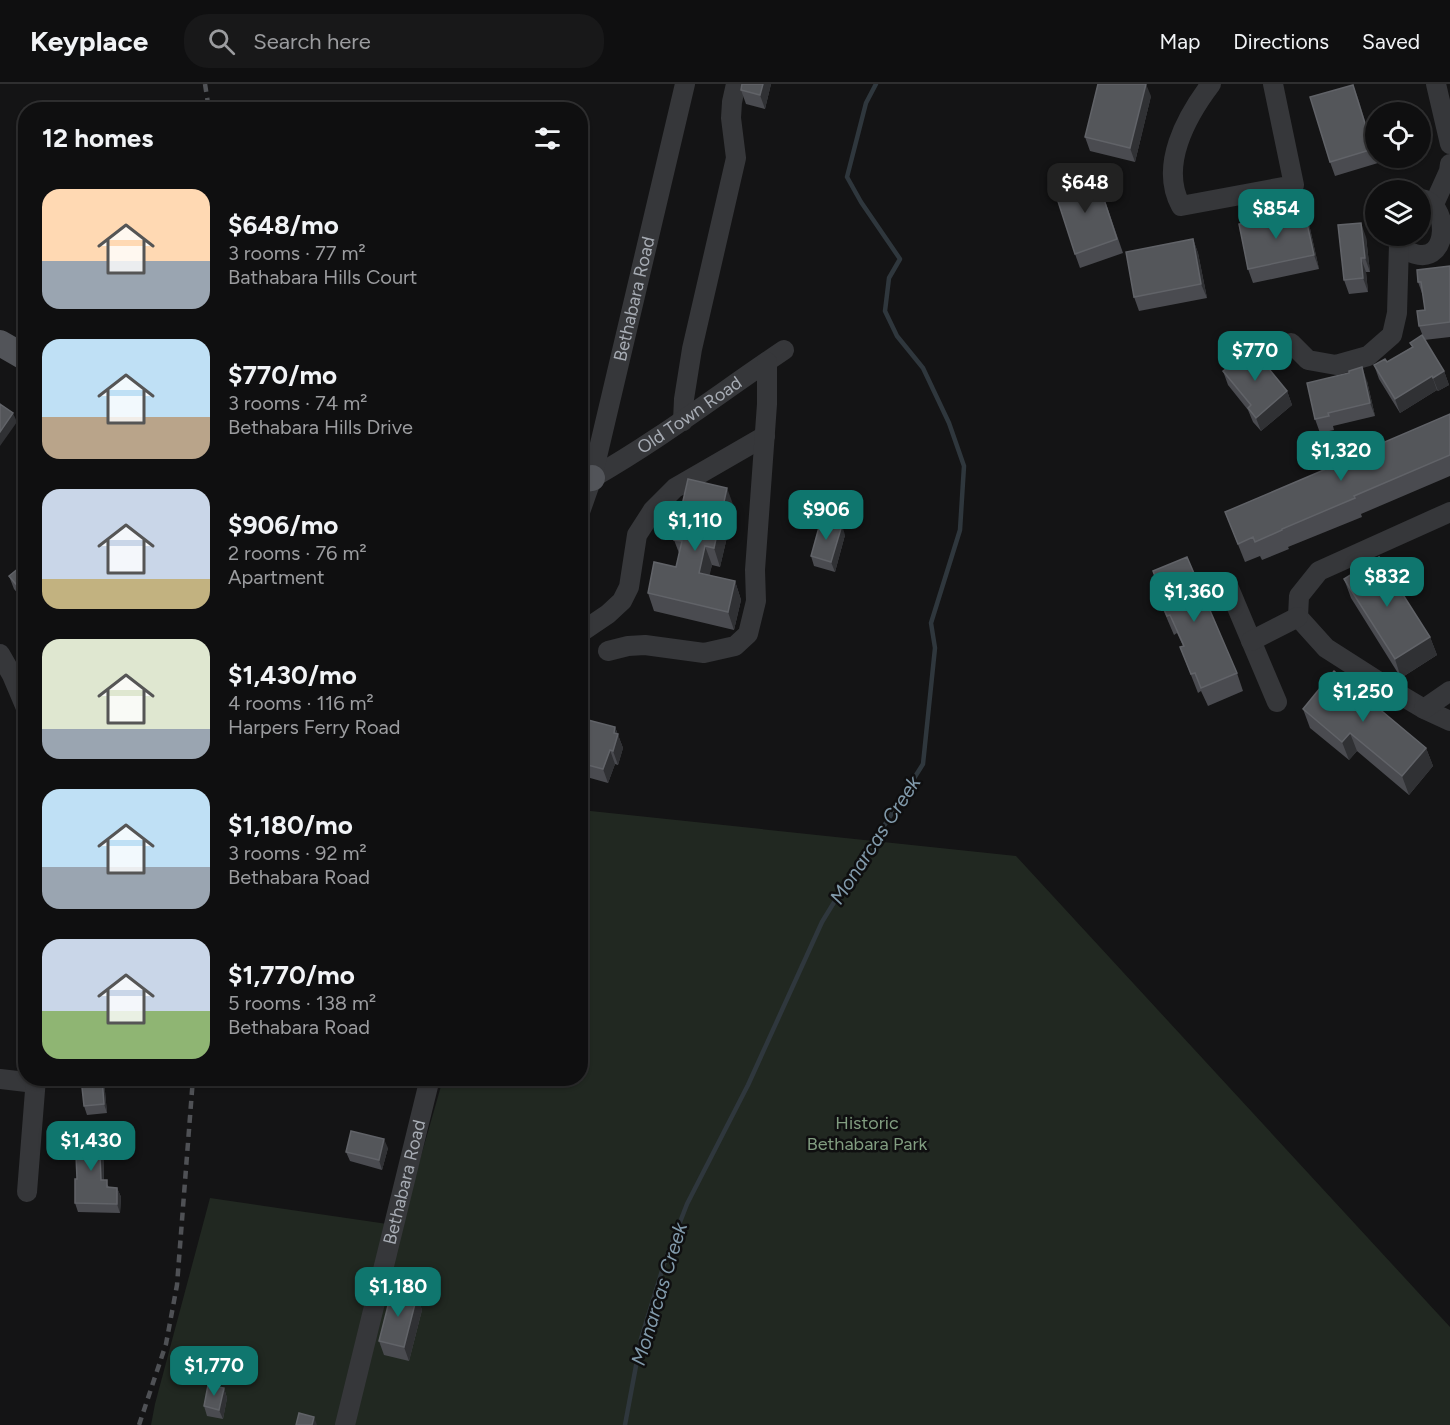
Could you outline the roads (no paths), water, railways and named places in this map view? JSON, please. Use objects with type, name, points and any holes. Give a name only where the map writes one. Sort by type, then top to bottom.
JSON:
[{"type":"main road","points":[[0,343],[18,353]]},
{"type":"street","name":"Bethabara Road","points":[[588,471],[685,84]]},
{"type":"street","points":[[683,421],[692,349],[736,158],[731,118],[736,84]]},
{"type":"street","points":[[1211,84],[1195,105],[1180,137],[1173,169],[1173,185],[1181,207],[1294,185],[1274,84]]},
{"type":"street","points":[[1436,84],[1450,144]]},
{"type":"street","points":[[1431,197],[1449,171],[1450,164]]},
{"type":"street","points":[[1402,246],[1408,252],[1420,256],[1433,254],[1447,246],[1450,222],[1444,210],[1431,203]]},
{"type":"street","points":[[1292,343],[1308,360],[1336,364],[1368,356],[1392,335],[1398,313],[1397,246]]},
{"type":"street","name":"Old Town Road","points":[[588,478],[624,460],[784,350]]},
{"type":"street","points":[[608,651],[645,645],[704,653],[735,646],[748,634],[756,601],[755,570],[767,404],[767,362]]},
{"type":"street","points":[[588,628],[609,614],[622,601],[629,587],[637,535],[653,510],[675,488],[765,436]]},
{"type":"street","points":[[1450,512],[1319,571],[1299,596],[1298,617],[1326,648],[1424,709],[1450,721]]},
{"type":"street","points":[[1228,586],[1277,702]]},
{"type":"street","points":[[1251,641],[1298,617]]},
{"type":"street","points":[[0,654],[18,689]]},
{"type":"street","points":[[1424,709],[1450,691]]},
{"type":"street","points":[[0,1079],[18,1080]]},
{"type":"street","points":[[27,1192],[35,1086]]},
{"type":"street","name":"Bethabara Road","points":[[345,1425],[428,1086]]},
{"type":"waterway","name":"Monarcas Creek","points":[[625,1425],[641,1339],[665,1261],[687,1204],[748,1085],[822,922],[923,764],[935,648],[931,623],[960,530],[964,466],[949,423],[923,368],[897,336],[885,311],[889,278],[900,259],[861,202],[847,177],[866,103],[876,84]]},
{"type":"railway","points":[[205,84],[208,102]]},
{"type":"railway","points":[[139,1425],[166,1344],[177,1285],[192,1086]]},
{"type":"park label","name":"Historic Bethabara Park","points":[[867,1133]]}]
